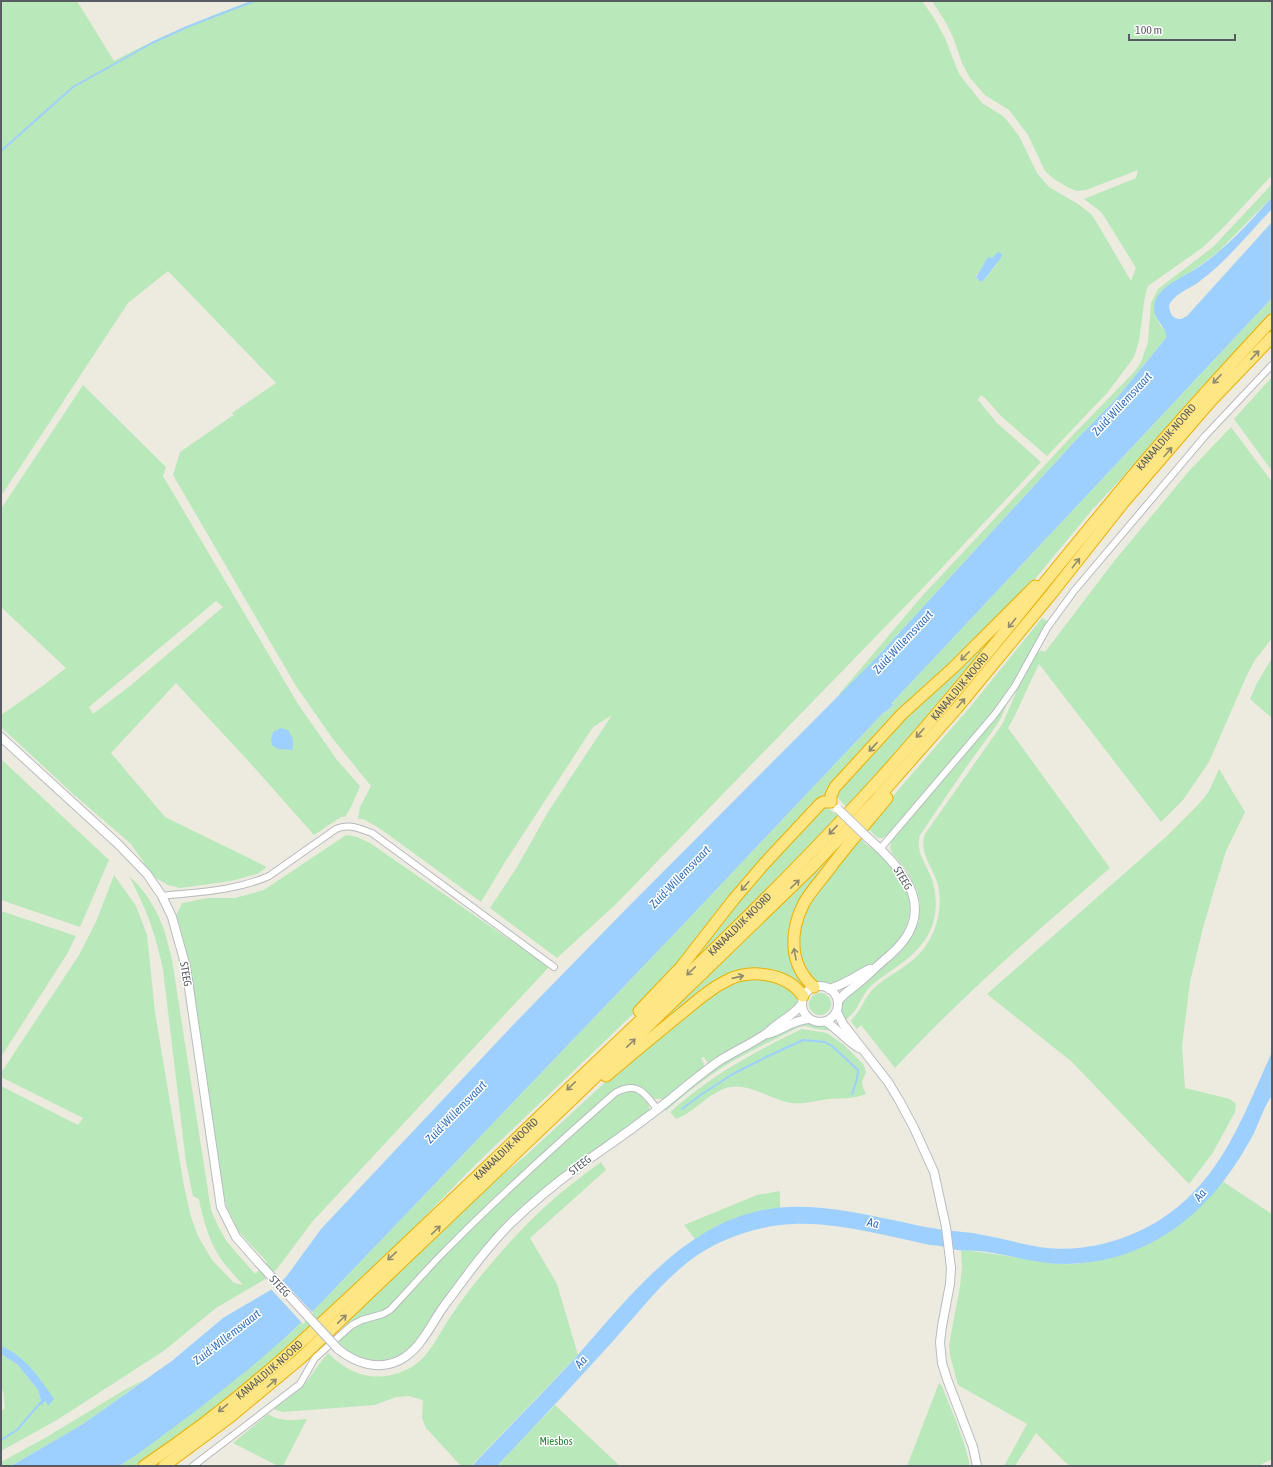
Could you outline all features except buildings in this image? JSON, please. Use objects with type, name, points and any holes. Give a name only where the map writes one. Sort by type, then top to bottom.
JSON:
[{"type":"highway","name":"KANAALDIJK-NOORD","points":[[144,1466],[210,1419],[293,1350],[437,1215],[804,860],[942,708],[1156,448],[1272,320]]},
{"type":"highway","name":"KANAALDIJK-NOORD","points":[[164,1466],[230,1417],[301,1358],[583,1089],[813,866],[918,754],[1002,655],[1123,503],[1210,402],[1272,337]]},
{"type":"highway","points":[[834,806],[831,795],[835,787],[902,714],[954,667],[1022,598],[1063,560]]},
{"type":"highway","points":[[814,987],[801,973],[795,954],[794,932],[800,912],[811,894],[839,856],[906,774],[918,754]]},
{"type":"highway","points":[[599,1059],[622,1028],[681,967],[734,899],[781,845],[820,804],[823,802],[834,806]]},
{"type":"highway","points":[[583,1089],[605,1077],[710,990],[726,981],[746,975],[764,974],[776,977],[799,990],[802,1001]]},
{"type":"street","points":[[880,849],[995,714],[1015,686],[1047,628],[1074,591],[1205,436],[1272,365]]},
{"type":"street","name":"STEEG","points":[[1,737],[118,844],[147,874],[162,896],[172,917],[186,967],[221,1206],[236,1237],[258,1262],[338,1349],[347,1357],[360,1363],[374,1365],[390,1363],[399,1360],[410,1353],[419,1343],[442,1308],[475,1263],[511,1224],[572,1171],[658,1110],[687,1084],[720,1060],[763,1036],[797,1011],[802,1001]]},
{"type":"street","name":"STEEG","points":[[834,806],[880,849],[905,876],[912,890],[915,910],[914,920],[909,933],[903,941],[889,956],[861,981],[842,995],[838,1001]]},
{"type":"street","points":[[162,896],[228,888],[256,881],[269,876],[336,829],[342,826],[354,826],[372,834],[554,967]]},
{"type":"street","name":"STEEG","points":[[829,988],[837,987],[858,974],[876,966]]},
{"type":"street","points":[[822,986],[829,988],[835,994],[838,1001],[836,1012],[832,1018],[826,1022],[817,1022],[808,1019],[804,1013],[802,1001],[806,992],[814,987],[822,986]]},
{"type":"street","points":[[836,1012],[862,1050],[888,1082],[917,1134],[934,1172],[946,1227],[951,1268],[950,1284],[940,1342],[942,1363],[973,1446],[977,1466]]},
{"type":"street","name":"STEEG","points":[[763,1036],[780,1031],[800,1020],[808,1019]]},
{"type":"street","points":[[826,1022],[862,1050]]},
{"type":"street","name":"KANAALDIJK-NOORD","points":[[192,1466],[300,1384],[315,1358],[348,1328],[362,1320],[383,1314],[390,1310],[446,1250],[505,1192],[556,1144],[615,1094],[625,1088],[636,1089],[647,1096],[658,1110]]},
{"type":"green space","points":[[1,1],[77,1],[114,61],[181,28],[251,1],[922,1],[934,18],[945,38],[959,74],[982,103],[1003,116],[1010,124],[1019,136],[1037,173],[1049,187],[1078,204],[1091,214],[1131,281],[1136,268],[1104,216],[1100,211],[1084,199],[1136,178],[1138,170],[1086,190],[1077,191],[1054,179],[1045,171],[1028,135],[1009,110],[985,95],[970,78],[962,63],[953,37],[932,1],[1272,1],[1272,175],[1222,229],[1202,248],[1148,286],[1145,296],[1139,341],[1134,357],[1108,392],[1047,456],[1002,417],[981,395],[977,401],[979,401],[997,423],[1041,462],[920,591],[615,905],[557,958],[490,908],[517,867],[548,812],[612,715],[593,727],[505,862],[481,902],[379,828],[363,819],[358,819],[360,807],[371,786],[333,739],[296,686],[173,475],[180,452],[232,416],[234,417],[232,413],[276,383],[168,271],[128,303],[1,496]],"holes":[[[996,255],[997,264],[984,280],[978,280],[976,276],[988,258],[992,258]]]},
{"type":"green space","points":[[1272,184],[1272,197],[1218,252],[1160,293],[1155,306],[1155,315],[1160,325],[1166,331],[1166,338],[1116,399],[1076,440],[878,656],[838,697],[923,595],[1135,371],[1141,362],[1148,342],[1151,303],[1158,289],[1213,247]]},
{"type":"green space","points":[[1272,298],[1272,312],[1196,393],[1134,465],[1092,510],[1030,585],[827,797],[638,1009],[475,1165],[405,1237],[289,1347],[207,1415],[135,1466],[119,1466],[138,1454],[287,1336],[320,1304],[679,929],[885,711],[886,713],[894,704],[891,704]]},
{"type":"green space","points":[[1272,377],[1272,471],[1234,419]]},
{"type":"green space","points":[[83,385],[166,467],[163,476],[298,704],[337,760],[360,786],[345,817],[341,817],[314,835],[176,683],[111,753],[165,817],[267,867],[257,874],[231,881],[180,888],[168,885],[154,877],[131,844],[72,793],[1,727],[1,715],[66,668],[1,607],[1,509]],"holes":[[[216,601],[223,607],[130,686],[93,714],[89,707]]]},
{"type":"green space","points":[[1231,427],[1272,482],[1272,638],[1255,660],[1247,675],[1209,762],[1183,800],[1161,822],[1039,664],[1008,728],[1110,868],[1027,940],[946,1015],[895,1068],[861,1025],[857,1029],[851,1020],[874,988],[883,980],[908,964],[920,953],[927,944],[936,926],[940,906],[940,895],[936,879],[925,854],[923,841],[925,834],[1003,723],[1020,683],[1036,652],[1045,652],[1115,560],[1189,471]]},
{"type":"green space","points":[[1020,604],[952,690],[847,808],[838,798],[837,799],[836,794],[904,716]]},
{"type":"green space","points":[[1042,618],[1049,622],[1014,683],[996,709],[888,835],[878,838],[866,827],[971,706]]},
{"type":"green space","points":[[1272,658],[1272,718],[1250,699],[1257,683]]},
{"type":"green space","points":[[1009,699],[1001,718],[994,729],[920,835],[919,849],[930,874],[936,899],[930,932],[909,958],[880,978],[870,987],[853,1013],[844,1021],[841,1011],[844,998],[902,951],[913,935],[919,921],[920,903],[917,890],[907,871],[892,853],[890,847],[892,839]]},
{"type":"green space","points":[[1,759],[109,860],[80,927],[1,900]]},
{"type":"green space","points":[[1219,769],[1245,812],[1226,851],[1203,928],[1190,982],[1182,1046],[1185,1088],[1230,1099],[1236,1104],[1235,1112],[1212,1154],[1189,1184],[1072,1062],[987,994],[1167,836],[1199,804],[1209,791]]},
{"type":"green space","points":[[823,807],[829,807],[828,808],[839,817],[739,918],[672,982],[746,889]]},
{"type":"green space","points":[[862,823],[793,925],[807,987],[804,990],[744,973],[630,1051],[745,941]]},
{"type":"green space","points":[[346,835],[357,837],[370,843],[549,967],[312,1222],[277,1269],[267,1278],[216,1308],[165,1350],[57,1420],[1,1451],[1,1412],[5,1408],[3,1391],[1,1390],[1,1354],[18,1365],[38,1390],[42,1404],[46,1401],[49,1405],[19,1357],[1,1346],[1,1086],[78,1125],[83,1118],[1,1077],[1,1073],[79,955],[96,922],[114,875],[136,906],[147,935],[155,1012],[184,1186],[191,1217],[198,1236],[212,1260],[234,1283],[243,1285],[215,1250],[206,1228],[199,1199],[193,1196],[186,1162],[163,970],[150,922],[129,876],[145,893],[157,913],[172,960],[211,1210],[227,1242],[255,1274],[267,1262],[239,1232],[227,1207],[222,1188],[189,961],[176,916],[182,903],[208,898],[235,898],[264,890]]},
{"type":"green space","points":[[859,836],[866,844],[877,851],[884,858],[896,871],[903,882],[908,892],[910,903],[910,913],[907,924],[896,943],[882,957],[863,969],[838,984],[831,985],[813,981],[801,966],[797,939],[807,905]]},
{"type":"green space","points":[[1,911],[76,936],[67,954],[1,1057]]},
{"type":"green space","points":[[744,978],[780,982],[798,997],[797,1006],[765,1029],[710,1063],[707,1062],[704,1057],[701,1058],[704,1067],[665,1099],[655,1099],[645,1091],[633,1086],[626,1086],[614,1092],[390,1306],[381,1312],[353,1321],[347,1325],[345,1323],[488,1186],[523,1158],[613,1075],[705,997]]},
{"type":"green space","points":[[820,993],[828,996],[831,1004],[828,1012],[820,1015],[812,1012],[809,1004],[812,996]]},
{"type":"green space","points":[[806,1022],[823,1026],[833,1031],[806,1026],[799,1027],[729,1063],[699,1084],[666,1111],[664,1109],[717,1066],[761,1041],[799,1023]]},
{"type":"green space","points":[[802,1029],[827,1033],[844,1045],[864,1065],[866,1072],[862,1082],[866,1094],[853,1098],[791,1103],[745,1087],[737,1086],[715,1093],[690,1112],[676,1119],[670,1112],[717,1076],[749,1056]]},
{"type":"green space","points":[[630,1090],[645,1098],[649,1104],[648,1113],[545,1190],[438,1309],[416,1342],[405,1352],[385,1360],[371,1361],[348,1351],[338,1341],[355,1326],[383,1317],[390,1313],[434,1266],[522,1179],[616,1097],[623,1092]]},
{"type":"green space","points":[[601,1162],[606,1170],[530,1238],[557,1284],[578,1355],[471,1466],[461,1466],[426,1428],[422,1418],[423,1400],[409,1396],[396,1397],[375,1405],[283,1412],[273,1409],[291,1396],[307,1381],[328,1353],[347,1368],[366,1376],[387,1376],[399,1373],[417,1364],[433,1345],[471,1288],[506,1246],[552,1200]]},
{"type":"green space","points":[[1222,1181],[1272,1214],[1272,1459],[1258,1466],[1071,1466],[1066,1463],[1036,1433],[1015,1466],[1004,1466],[1027,1424],[958,1385],[950,1355],[949,1345],[962,1267],[961,1250],[1051,1263],[1069,1264],[1089,1262],[1121,1254],[1155,1241],[1170,1232],[1197,1209]]},
{"type":"green space","points":[[780,1191],[780,1208],[746,1215],[716,1227],[695,1239],[684,1225],[757,1195]]},
{"type":"green space","points":[[144,1380],[83,1424],[11,1466],[1,1466],[1,1462]]},
{"type":"green space","points":[[939,1383],[942,1386],[958,1425],[970,1466],[907,1466]]},
{"type":"green space","name":"Miesbos","points":[[555,1405],[620,1466],[497,1466]]},
{"type":"green space","points":[[268,1414],[282,1419],[307,1419],[283,1466],[278,1466],[233,1443]]},
{"type":"water","name":"Zuid-Willemsvaart","points":[[1272,197],[1272,209],[1238,246],[1210,273],[1174,298],[1169,306],[1171,313],[1175,318],[1181,319],[1187,316],[1272,222],[1272,298],[891,704],[894,704],[885,713],[885,711],[679,929],[320,1304],[287,1336],[250,1368],[201,1407],[138,1454],[119,1466],[11,1466],[83,1424],[173,1360],[223,1318],[274,1288],[286,1277],[321,1229],[512,1026],[626,909],[878,656],[1076,440],[1116,399],[1166,338],[1166,334],[1155,314],[1154,308],[1155,302],[1161,291],[1216,254],[1245,227]]},
{"type":"water","points":[[998,252],[1002,254],[1001,258],[984,280],[980,282],[976,277],[988,257],[992,258]]},
{"type":"water","points":[[280,728],[288,730],[291,735],[293,739],[292,750],[278,749],[272,745],[271,740],[273,732]]},
{"type":"water","name":"Aa","points":[[1272,1052],[1272,1096],[1254,1133],[1238,1160],[1220,1185],[1200,1207],[1178,1226],[1153,1242],[1126,1254],[1097,1261],[1055,1264],[983,1251],[957,1250],[862,1230],[827,1225],[781,1225],[744,1233],[709,1248],[676,1272],[654,1294],[585,1372],[497,1466],[472,1466],[566,1368],[628,1298],[650,1276],[673,1255],[698,1237],[725,1222],[754,1212],[789,1207],[807,1207],[841,1210],[948,1231],[995,1237],[1047,1248],[1082,1248],[1102,1244],[1139,1231],[1155,1223],[1185,1201],[1198,1188],[1221,1157],[1236,1132]]},
{"type":"water","points":[[1,1346],[10,1350],[31,1368],[54,1399],[48,1406],[46,1401],[42,1404],[38,1390],[18,1365],[1,1354]]},
{"type":"pier","points":[[281,1279],[313,1313],[303,1324],[270,1288]]},
{"type":"waterway","points":[[1,151],[73,87],[152,43],[187,27],[254,1]]},
{"type":"waterway","points":[[682,1109],[733,1074],[803,1040],[825,1042],[832,1046],[858,1070],[857,1079],[852,1094]]},
{"type":"waterway","points":[[1,1440],[17,1430],[41,1402],[42,1404]]}]
